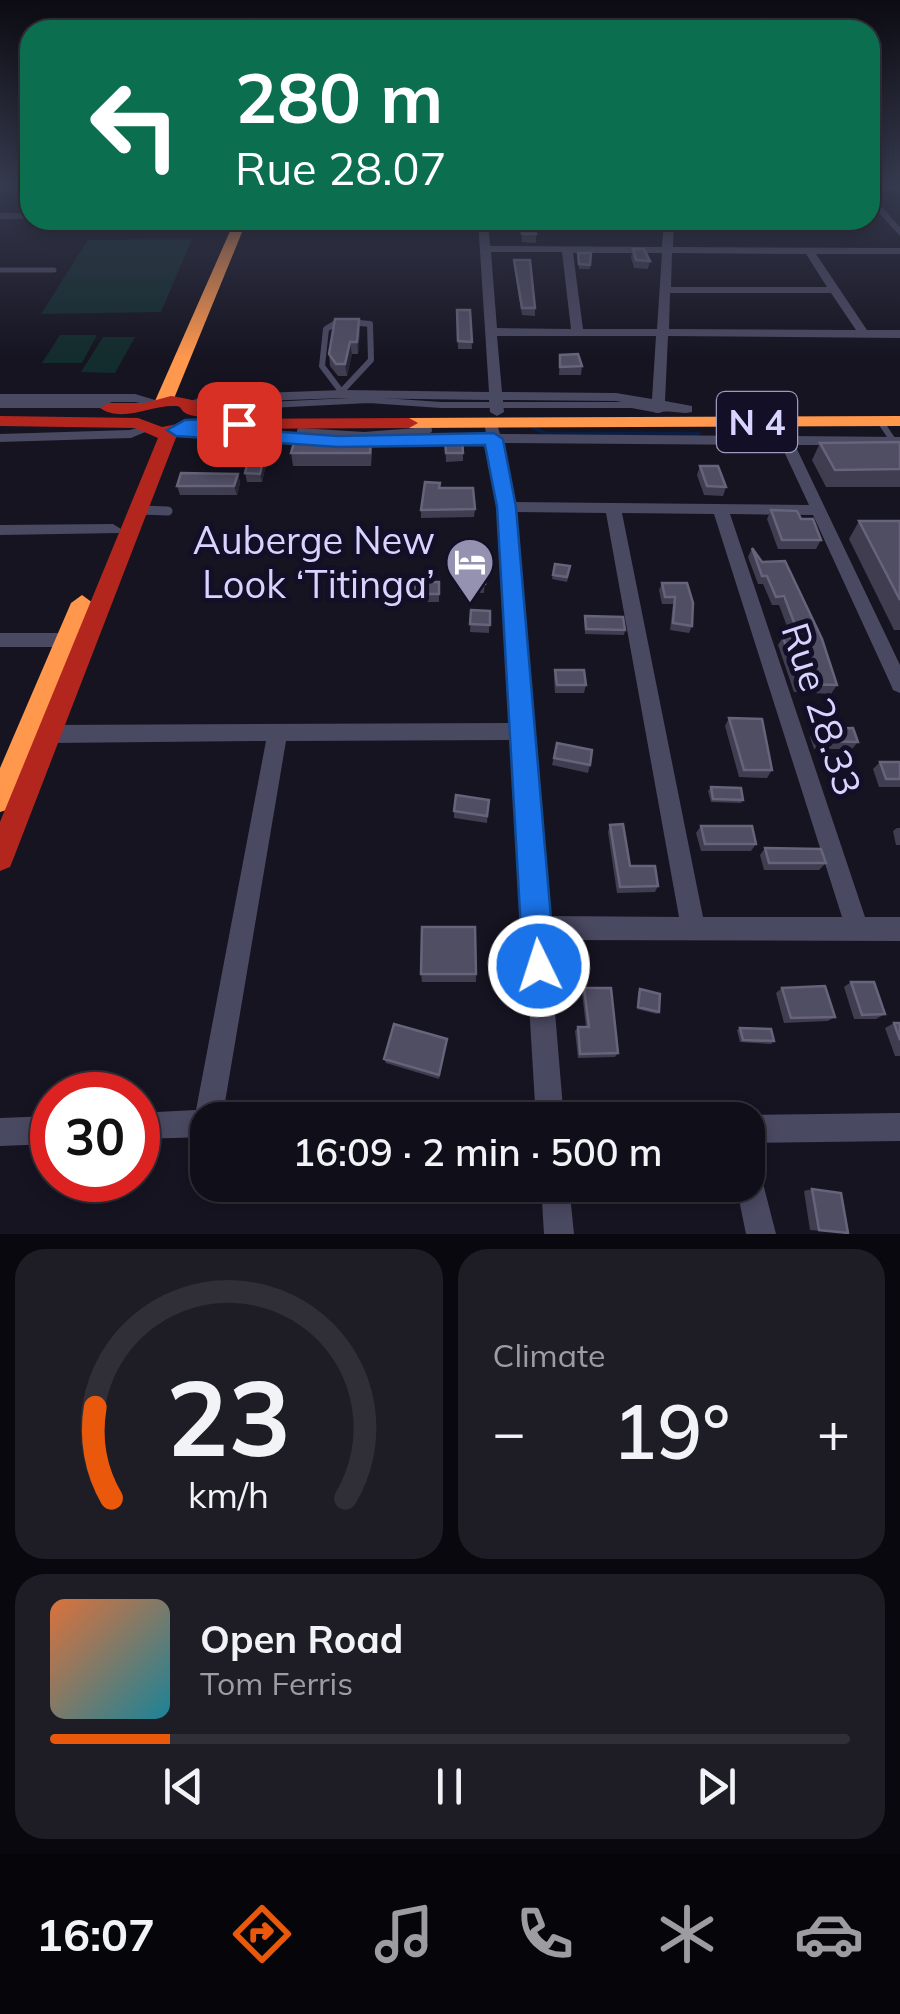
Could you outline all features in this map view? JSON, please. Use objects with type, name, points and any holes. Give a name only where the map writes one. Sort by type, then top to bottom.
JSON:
[{"type":"main road","points":[[0,857],[138,510],[168,416],[233,242]]},
{"type":"main road","points":[[0,800],[12,745],[67,640],[150,442],[182,392],[243,242]]},
{"type":"main road","name":"N 4","points":[[495,417],[657,406],[683,416],[782,431],[834,421],[897,427]]},
{"type":"main road","name":"N 4","points":[[0,407],[168,416],[495,417],[683,416],[806,409],[897,427]]},
{"type":"main road","name":"N 4","points":[[0,424],[168,416]]},
{"type":"street","points":[[484,242],[549,1102]]},
{"type":"street","points":[[657,406],[668,242]]},
{"type":"street","points":[[484,249],[900,250]]},
{"type":"street","points":[[566,250],[577,331]]},
{"type":"street","points":[[809,250],[864,334]]},
{"type":"street","points":[[664,290],[835,290]]},
{"type":"street","points":[[493,332],[900,334]]},
{"type":"street","points":[[0,438],[130,434],[210,399],[342,392],[495,417],[782,431],[897,427]]},
{"type":"street","points":[[0,398],[135,398],[168,416]]},
{"type":"street","points":[[782,431],[900,685]]},
{"type":"street","points":[[506,507],[820,510]]},
{"type":"street","points":[[613,507],[694,928]]},
{"type":"street","name":"Rue 28.33","points":[[721,511],[857,928]]},
{"type":"street","points":[[0,530],[113,529]]},
{"type":"street","points":[[0,640],[67,640]]},
{"type":"street","points":[[49,734],[522,731]]},
{"type":"street","points":[[212,1102],[277,733]]},
{"type":"street","points":[[536,928],[900,928]]},
{"type":"street","points":[[160,1125],[190,1123]]},
{"type":"street","points":[[765,1129],[900,1127]]},
{"type":"street","points":[[0,1132],[30,1131]]},
{"type":"street","points":[[556,1202],[559,1234]]},
{"type":"street","points":[[754,1202],[761,1234]]},
{"type":"lane","points":[[0,270],[54,270]]},
{"type":"lane","points":[[339,321],[370,324],[371,360],[342,392],[322,366],[326,328],[339,321]]},
{"type":"lane","points":[[138,510],[168,510]]},
{"type":"green space","points":[[87,242],[191,242],[161,312],[41,314]]},
{"type":"green space","points":[[60,335],[97,335],[82,363],[42,363]]},
{"type":"green space","points":[[103,337],[135,337],[115,373],[81,372]]},
{"type":"building","points":[[633,249],[644,249],[650,261],[636,260]]},
{"type":"building","points":[[578,253],[591,253],[590,265],[579,264]]},
{"type":"building","points":[[514,260],[530,260],[535,308],[522,308]]},
{"type":"building","points":[[457,310],[470,310],[472,342],[458,341]]},
{"type":"building","points":[[335,319],[359,319],[357,342],[350,342],[345,364],[336,364],[329,354]]},
{"type":"building","points":[[578,354],[582,366],[560,367],[560,355]]},
{"type":"building","points":[[296,436],[332,436],[332,440],[371,440],[370,453],[291,453]]},
{"type":"building","points":[[445,438],[462,438],[463,453],[446,453]]},
{"type":"building","points":[[900,442],[900,469],[835,470],[820,443]]},
{"type":"building","points":[[252,444],[267,444],[260,474],[245,473]]},
{"type":"building","points":[[700,466],[718,466],[726,487],[707,486]]},
{"type":"building","points":[[181,473],[238,474],[234,486],[177,486]]},
{"type":"building","points":[[425,482],[440,483],[439,488],[473,488],[475,509],[421,510]]},
{"type":"building","points":[[771,510],[797,511],[801,519],[813,519],[821,540],[782,540]]},
{"type":"building","points":[[859,521],[900,521],[900,600]]},
{"type":"building","points":[[752,548],[762,562],[785,561],[822,639],[837,685],[799,684],[783,637],[800,638],[784,596],[776,597],[767,576],[762,576]]},
{"type":"building","points":[[555,564],[570,566],[567,577],[553,575]]},
{"type":"building","points":[[460,572],[485,573],[485,584],[459,584]]},
{"type":"building","points":[[414,582],[439,582],[439,594],[414,594]]},
{"type":"building","points":[[662,583],[687,583],[693,603],[692,626],[673,623],[675,597],[665,597]]},
{"type":"building","points":[[471,610],[490,611],[490,625],[470,624]]},
{"type":"building","points":[[585,616],[623,617],[625,630],[586,629]]},
{"type":"building","points":[[555,670],[584,670],[586,685],[557,685]]},
{"type":"building","points":[[729,718],[762,719],[772,770],[744,770]]},
{"type":"building","points":[[853,728],[858,742],[820,741],[816,729]]},
{"type":"building","points":[[557,743],[592,750],[590,765],[554,758]]},
{"type":"building","points":[[880,762],[900,762],[900,779],[886,779]]},
{"type":"building","points":[[711,787],[741,788],[743,800],[713,799]]},
{"type":"building","points":[[456,795],[489,800],[487,816],[454,811]]},
{"type":"building","points":[[623,824],[630,866],[655,866],[658,886],[620,887],[610,825]]},
{"type":"building","points":[[701,826],[752,826],[756,844],[705,844]]},
{"type":"building","points":[[765,848],[821,849],[826,863],[769,863]]},
{"type":"building","points":[[422,927],[475,927],[476,974],[421,974]]},
{"type":"building","points":[[851,982],[874,982],[885,1014],[862,1015]]},
{"type":"building","points":[[825,986],[835,1017],[791,1018],[782,988]]},
{"type":"building","points":[[584,988],[611,988],[618,1053],[580,1054],[578,1027],[589,1027]]},
{"type":"building","points":[[640,989],[660,994],[659,1012],[638,1007]]},
{"type":"building","points":[[394,1024],[447,1039],[439,1075],[384,1059]]},
{"type":"building","points":[[740,1028],[771,1029],[774,1041],[743,1040]]},
{"type":"building","points":[[812,1189],[841,1193],[848,1233],[819,1230]]},
{"type":"waterway","points":[[534,428],[547,434],[699,434]]},
{"type":"waterway","points":[[722,434],[767,435]]},
{"type":"traffic: slow","points":[[164,401],[232,242]]},
{"type":"traffic: slow","points":[[409,423],[900,421]]},
{"type":"traffic: slow","points":[[0,800],[82,603]]},
{"type":"traffic: jam","points":[[109,408],[146,408],[171,401],[183,402],[193,410],[226,411]]},
{"type":"traffic: jam","points":[[0,421],[138,423],[160,433],[203,424],[409,423]]},
{"type":"traffic: jam","points":[[0,857],[169,432]]},
{"type":"place","name":"Auberge New Look ‘Titinga’","points":[[470,604]]},
{"type":"route","points":[[239,424],[185,425],[176,430],[338,441],[494,439],[506,507],[539,966]]}]
